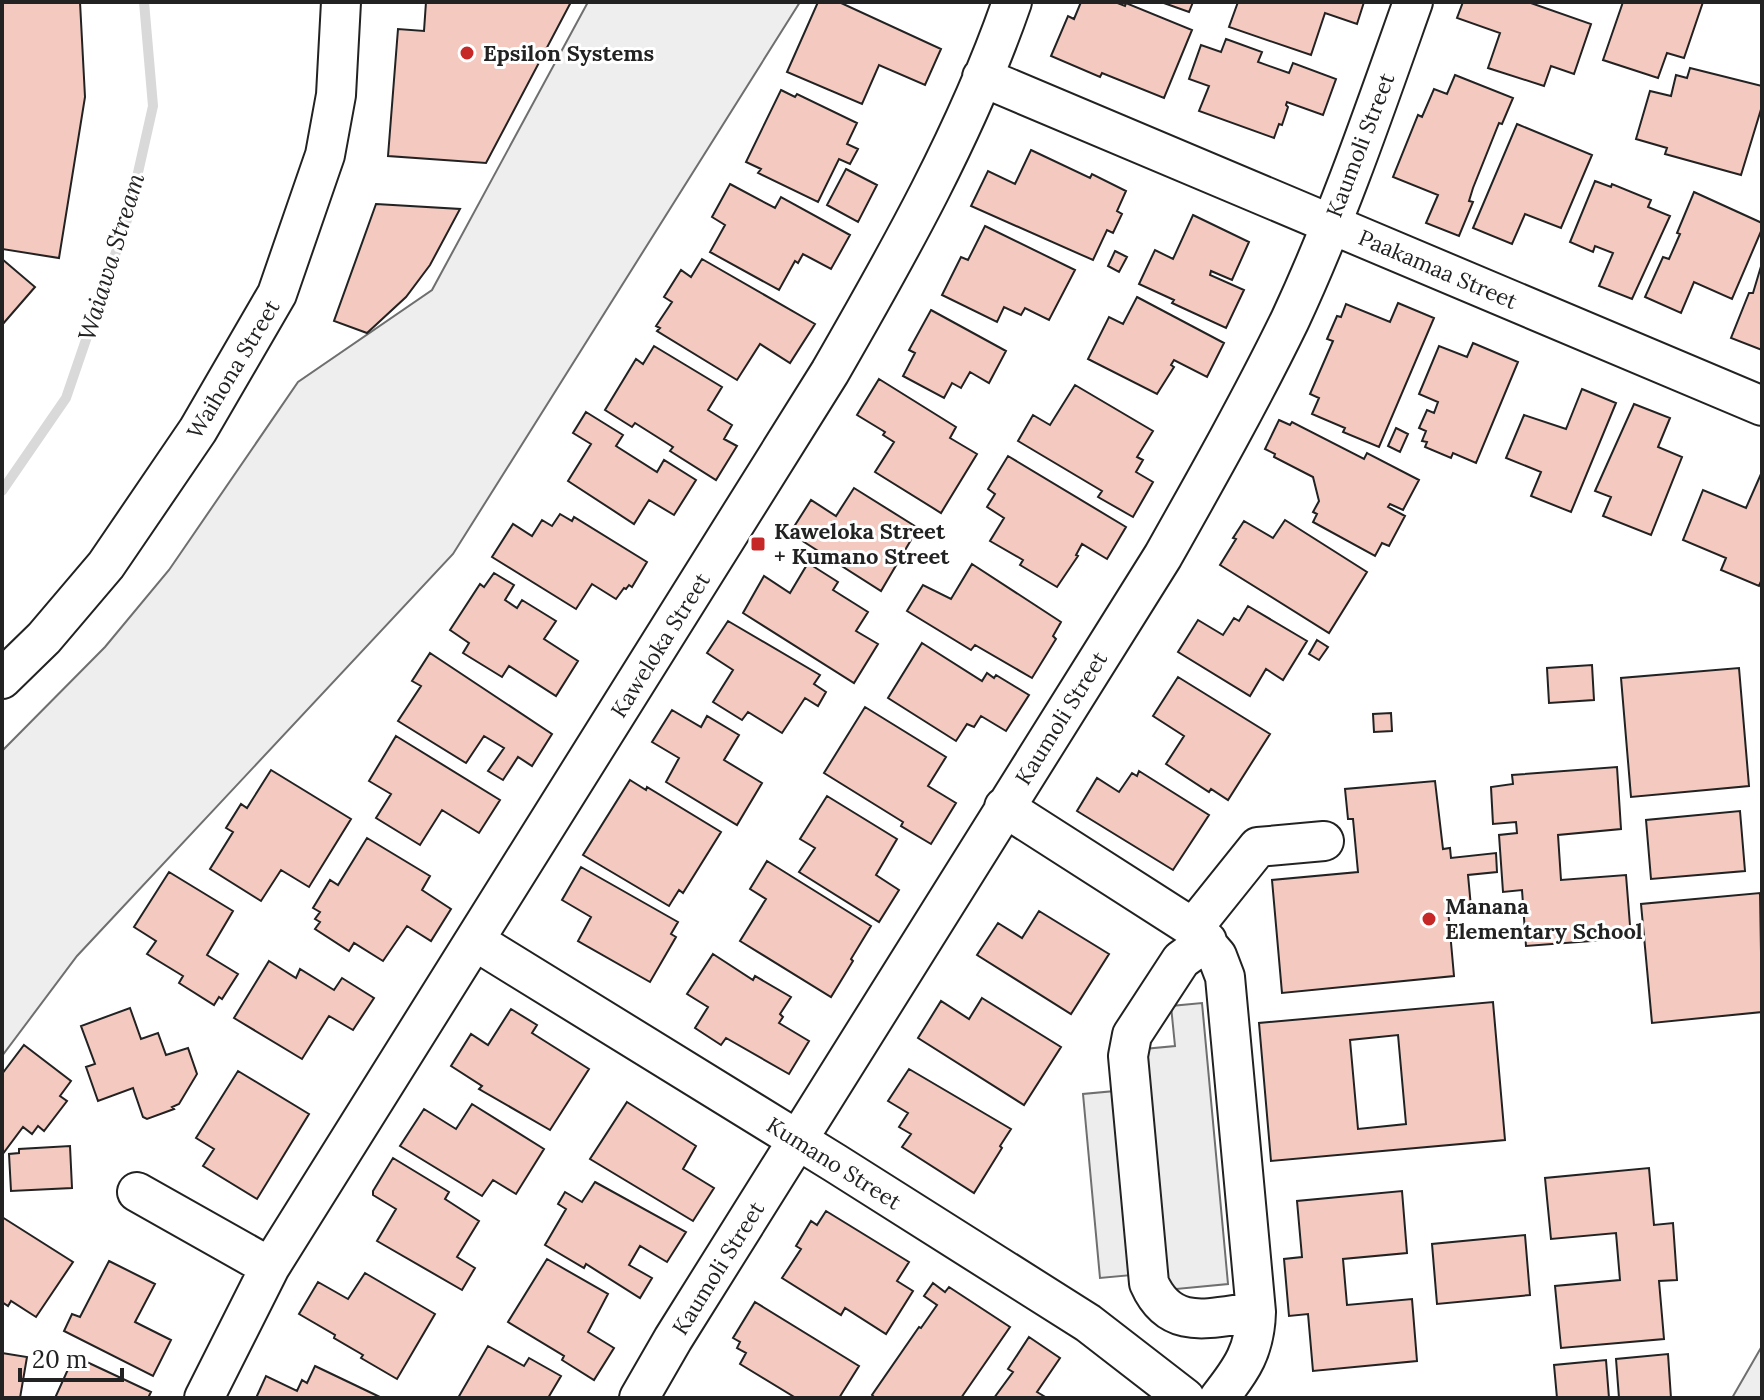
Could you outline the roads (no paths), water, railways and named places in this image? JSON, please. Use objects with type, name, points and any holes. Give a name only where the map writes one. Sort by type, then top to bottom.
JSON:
[{"type":"street","name":"Waihona Street","points":[[2,679],[44,638],[106,565],[198,430],[277,294],[325,155],[336,95],[341,2]]},
{"type":"street","name":"Kaweloka Street","points":[[204,1398],[270,1267],[884,280],[982,77],[1012,2]]},
{"type":"street","name":"Kaumoli Street","points":[[639,1398],[1163,556],[1231,436],[1291,318],[1350,178],[1413,2]]},
{"type":"street","name":"Paakamaa Street","points":[[982,77],[1762,406]]},
{"type":"street","points":[[1004,807],[1200,934],[1217,956],[1225,977],[1256,1312],[1255,1336],[1241,1370],[1219,1398]]},
{"type":"street","points":[[1256,1312],[1193,1318],[1172,1314],[1156,1299],[1149,1283],[1128,1056],[1132,1035],[1258,847],[1324,841]]},
{"type":"street","name":"Kumano Street","points":[[475,941],[1088,1323],[1185,1398]]},
{"type":"street","points":[[137,1192],[270,1267]]},
{"type":"waterway","name":"Waiawa Stream","points":[[2,491],[66,398],[128,217],[153,106],[144,2]]},
{"type":"place","name":"Epsilon Systems","points":[[467,53]]},
{"type":"place","name":"Kaweloka Street + Kumano Street","points":[[758,544]]},
{"type":"place","name":"Manana Elementary School","points":[[1429,919]]}]
